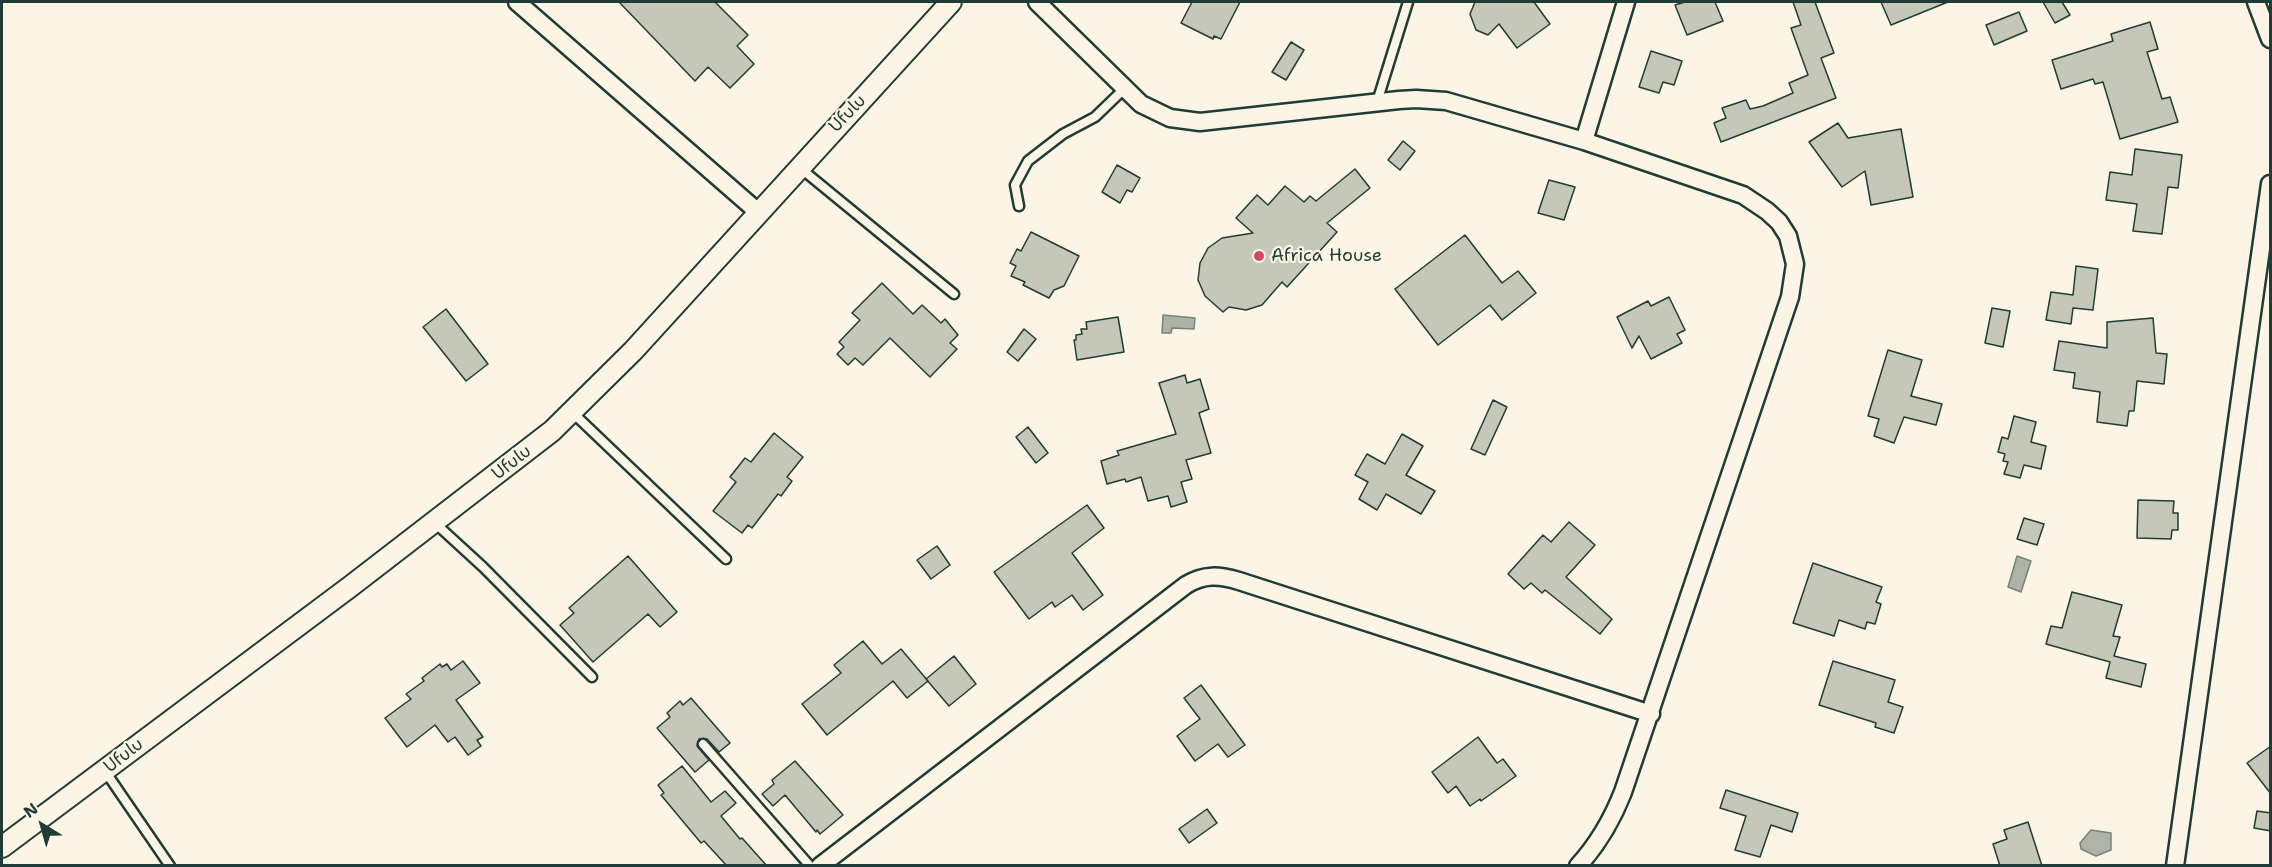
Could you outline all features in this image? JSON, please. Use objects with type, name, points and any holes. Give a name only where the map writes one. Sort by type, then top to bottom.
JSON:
[{"type":"street","points":[[517,2],[758,212]]},
{"type":"street","name":"Ufulu","points":[[2,847],[435,523],[552,431],[633,351],[951,2]]},
{"type":"street","points":[[1037,2],[1141,104],[1170,118],[1200,122],[1416,99],[1446,101],[1584,141],[1743,195],[1756,202],[1779,222],[1788,236],[1795,264],[1790,297],[1651,714],[1614,817],[1595,847],[1578,866]]},
{"type":"street","points":[[1584,141],[1626,2]]},
{"type":"street","points":[[2256,2],[2271,39]]},
{"type":"street","points":[[2175,866],[2271,184]]},
{"type":"street","points":[[820,866],[1186,585],[1204,576],[1226,577],[1239,581],[1651,714]]},
{"type":"lane","points":[[1377,103],[1408,2]]},
{"type":"lane","points":[[1019,206],[1016,185],[1028,161],[1063,134],[1095,117],[1124,89]]},
{"type":"lane","points":[[799,167],[954,294]]},
{"type":"lane","points":[[572,412],[726,559]]},
{"type":"lane","points":[[435,523],[483,567],[592,677]]},
{"type":"lane","points":[[703,744],[810,866]]},
{"type":"lane","points":[[105,771],[170,866]]},
{"type":"shaded area","points":[[1163,315],[1195,318],[1194,329],[1172,328],[1171,333],[1162,333]]},
{"type":"shaded area","points":[[2017,556],[2031,561],[2021,592],[2008,587]]},
{"type":"shaded area","points":[[2091,830],[2111,833],[2111,850],[2096,856],[2081,849],[2080,843]]},
{"type":"building","points":[[619,2],[715,2],[748,35],[737,46],[754,64],[730,88],[708,67],[695,81]]},
{"type":"building","points":[[1192,2],[1240,2],[1221,39],[1214,36],[1213,39],[1181,23]]},
{"type":"building","points":[[1475,2],[1534,2],[1550,24],[1517,48],[1499,24],[1488,35],[1476,30],[1470,14]]},
{"type":"building","points":[[1685,2],[1715,2],[1723,21],[1687,35],[1675,5]]},
{"type":"building","points":[[1793,2],[1815,2],[1834,53],[1821,58],[1836,98],[1721,142],[1714,123],[1726,118],[1722,108],[1746,100],[1750,109],[1763,106],[1793,93],[1789,83],[1808,75],[1791,28],[1801,25]]},
{"type":"building","points":[[1881,2],[1948,2],[1891,25]]},
{"type":"building","points":[[2043,2],[2062,2],[2070,15],[2055,23]]},
{"type":"building","points":[[2019,12],[2027,31],[1994,45],[1986,25]]},
{"type":"building","points":[[2150,22],[2158,49],[2147,52],[2162,99],[2170,97],[2178,122],[2120,139],[2103,82],[2095,84],[2093,79],[2061,89],[2052,60],[2113,41],[2111,34]]},
{"type":"building","points":[[1291,42],[1304,50],[1286,80],[1272,72]]},
{"type":"building","points":[[1651,51],[1682,61],[1674,85],[1663,82],[1659,93],[1639,87]]},
{"type":"building","points":[[1838,123],[1848,138],[1901,129],[1913,197],[1871,205],[1865,171],[1842,187],[1809,142]]},
{"type":"building","points":[[1403,141],[1415,151],[1400,170],[1388,160]]},
{"type":"building","points":[[2135,149],[2182,155],[2178,188],[2168,187],[2162,234],[2133,231],[2137,204],[2106,200],[2110,172],[2132,175]]},
{"type":"building","points":[[1117,165],[1140,178],[1132,192],[1127,190],[1120,203],[1102,192]]},
{"type":"building","name":"Africa House","points":[[1355,169],[1370,188],[1327,223],[1337,232],[1287,287],[1282,282],[1262,305],[1246,310],[1229,307],[1223,312],[1205,296],[1198,280],[1200,263],[1208,248],[1222,238],[1253,233],[1236,218],[1257,195],[1268,205],[1285,186],[1304,202],[1310,196],[1316,201]]},
{"type":"building","points":[[1549,180],[1575,187],[1564,220],[1538,213]]},
{"type":"building","points":[[1031,232],[1079,256],[1064,286],[1054,290],[1049,298],[1023,285],[1025,282],[1011,276],[1016,266],[1010,263],[1017,249],[1021,251]]},
{"type":"building","points":[[1465,235],[1502,283],[1518,271],[1536,293],[1502,320],[1490,305],[1438,345],[1395,289]]},
{"type":"building","points":[[2076,266],[2098,269],[2093,310],[2073,308],[2071,324],[2046,320],[2051,292],[2073,295]]},
{"type":"building","points":[[882,283],[913,314],[922,305],[941,323],[945,319],[958,335],[950,343],[957,349],[930,377],[890,338],[863,365],[855,358],[848,365],[837,354],[844,347],[839,342],[860,320],[852,313]]},
{"type":"building","points":[[1669,297],[1685,330],[1677,334],[1682,343],[1651,359],[1639,336],[1632,348],[1617,317],[1648,301],[1651,306]]},
{"type":"building","points":[[1992,308],[2010,311],[2003,347],[1985,343]]},
{"type":"building","points":[[446,309],[488,364],[466,381],[423,327]]},
{"type":"building","points":[[1118,317],[1124,352],[1077,360],[1074,340],[1076,340],[1076,335],[1082,334],[1081,329],[1087,329],[1086,322]]},
{"type":"building","points":[[2153,318],[2156,353],[2167,354],[2164,384],[2137,381],[2134,411],[2129,411],[2127,426],[2097,422],[2100,392],[2073,388],[2075,373],[2054,370],[2059,341],[2107,348],[2107,322]]},
{"type":"building","points":[[1024,329],[1036,339],[1018,361],[1007,352]]},
{"type":"building","points":[[1888,350],[1922,360],[1911,396],[1942,404],[1936,425],[1904,417],[1894,443],[1874,436],[1879,419],[1868,416]]},
{"type":"building","points":[[1185,375],[1187,383],[1200,379],[1209,409],[1199,413],[1211,453],[1186,460],[1192,479],[1181,482],[1187,502],[1171,507],[1168,496],[1148,501],[1141,477],[1126,482],[1125,479],[1107,484],[1101,461],[1119,455],[1117,451],[1176,434],[1159,383]]},
{"type":"building","points":[[1493,400],[1507,407],[1485,455],[1471,449]]},
{"type":"building","points":[[2014,416],[2036,422],[2031,442],[2046,446],[2041,469],[2024,465],[2020,478],[2004,474],[2008,462],[2003,461],[2005,454],[1998,452],[2002,437],[2008,439]]},
{"type":"building","points":[[1028,427],[1048,453],[1036,463],[1016,437]]},
{"type":"building","points":[[774,433],[803,457],[787,477],[792,481],[781,496],[778,494],[752,528],[748,525],[742,533],[713,511],[736,482],[730,477],[745,458],[751,462]]},
{"type":"building","points":[[1402,434],[1423,446],[1406,475],[1435,491],[1421,514],[1386,494],[1377,510],[1359,499],[1368,482],[1355,475],[1367,454],[1385,464]]},
{"type":"building","points":[[2138,500],[2174,501],[2173,513],[2178,513],[2178,530],[2172,530],[2171,539],[2137,538]]},
{"type":"building","points":[[1087,505],[1104,528],[1072,553],[1103,595],[1083,610],[1072,595],[1055,607],[1052,602],[1029,619],[994,572]]},
{"type":"building","points":[[2024,518],[2044,524],[2037,545],[2017,539]]},
{"type":"building","points":[[1569,522],[1595,545],[1566,577],[1612,619],[1600,634],[1545,590],[1542,593],[1531,583],[1524,589],[1508,574],[1543,535],[1551,542]]},
{"type":"building","points":[[937,546],[950,565],[931,579],[917,560]]},
{"type":"building","points":[[628,556],[677,612],[660,627],[648,614],[593,662],[560,625],[574,613],[569,608]]},
{"type":"building","points":[[1813,563],[1882,587],[1876,602],[1881,604],[1875,624],[1867,622],[1865,629],[1839,620],[1834,636],[1793,623]]},
{"type":"building","points":[[2072,592],[2122,605],[2113,636],[2120,637],[2114,656],[2146,664],[2141,687],[2106,678],[2110,662],[2046,644],[2051,626],[2062,628]]},
{"type":"building","points":[[863,641],[882,664],[901,649],[928,681],[907,698],[893,681],[827,735],[802,704],[841,673],[834,665]]},
{"type":"building","points":[[954,656],[976,684],[949,706],[926,679]]},
{"type":"building","points":[[463,661],[480,683],[456,700],[483,737],[477,740],[481,746],[468,755],[455,737],[448,742],[435,725],[407,747],[385,718],[411,699],[406,694],[424,681],[422,678],[440,664],[442,667],[447,664],[451,670]]},
{"type":"building","points":[[1833,661],[1895,680],[1888,702],[1903,707],[1894,733],[1875,727],[1876,723],[1819,705]]},
{"type":"building","points":[[1201,685],[1245,745],[1228,757],[1218,744],[1195,761],[1177,736],[1200,719],[1184,698]]},
{"type":"building","points":[[691,698],[730,743],[719,752],[707,739],[699,739],[697,746],[709,760],[695,772],[657,728],[670,717],[667,713],[680,701],[683,705]]},
{"type":"building","points":[[1478,737],[1497,763],[1503,759],[1516,776],[1481,801],[1480,799],[1470,806],[1456,786],[1448,793],[1432,772]]},
{"type":"building","points":[[2271,746],[2271,794],[2247,763]]},
{"type":"building","points":[[795,761],[843,815],[820,834],[785,795],[773,806],[762,794],[774,784],[772,780]]},
{"type":"building","points":[[682,766],[711,802],[725,791],[736,803],[721,816],[767,866],[727,866],[704,841],[701,843],[661,795],[664,793],[658,785]]},
{"type":"building","points":[[1726,790],[1798,813],[1792,832],[1771,825],[1760,857],[1735,850],[1746,816],[1720,808]]},
{"type":"building","points":[[1207,809],[1217,823],[1189,843],[1179,829]]},
{"type":"building","points":[[2257,811],[2271,813],[2271,831],[2254,828]]},
{"type":"building","points":[[2028,822],[2042,866],[2000,866],[1993,844],[2007,839],[2004,830]]},
{"type":"place","name":"Africa House","points":[[1259,256]]}]
